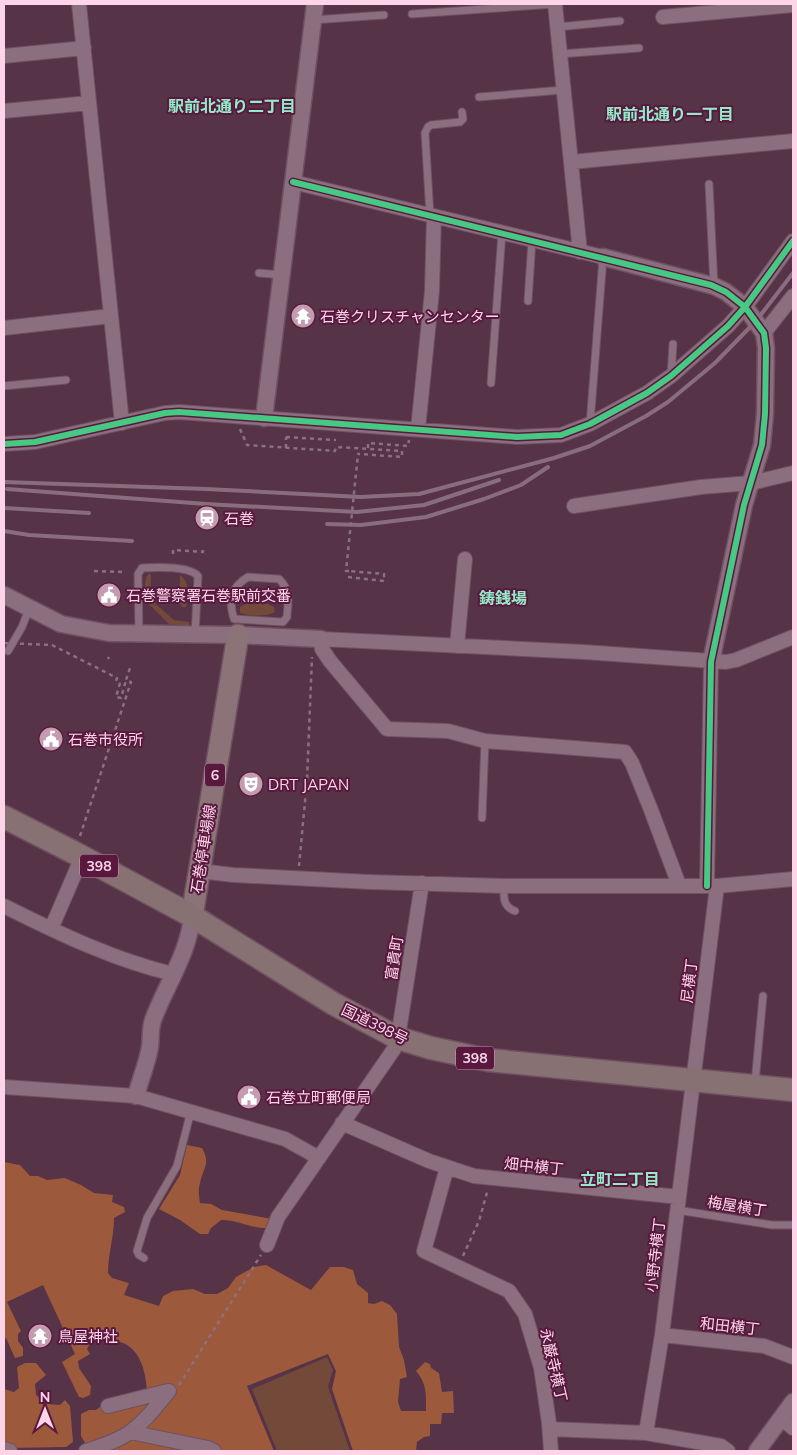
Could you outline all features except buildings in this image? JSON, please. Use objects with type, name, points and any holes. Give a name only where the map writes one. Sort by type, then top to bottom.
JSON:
[{"type":"highway","name":"国道398号","points":[[6,823],[80,849],[334,1004],[398,1038],[431,1048],[488,1060],[793,1090]]},
{"type":"main road","name":"石巻停車場線","points":[[192,916],[239,627]]},
{"type":"street","points":[[79,4],[122,423]]},
{"type":"street","points":[[555,4],[580,252]]},
{"type":"street","points":[[663,17],[793,6]]},
{"type":"street","points":[[264,418],[314,12]]},
{"type":"street","points":[[4,56],[84,48]]},
{"type":"street","points":[[4,111],[89,103]]},
{"type":"street","points":[[571,162],[793,141]]},
{"type":"street","points":[[293,182],[603,257],[714,286],[726,292],[745,307],[764,333],[766,348],[765,414],[762,444],[737,534],[711,662]]},
{"type":"street","points":[[414,433],[432,291],[432,216]]},
{"type":"street","points":[[4,444],[35,442],[165,413],[179,412],[264,418],[414,433],[517,437],[561,435],[590,424],[648,393],[671,376],[728,326],[745,307],[793,241]]},
{"type":"street","points":[[764,333],[793,296]]},
{"type":"street","points":[[4,328],[111,316]]},
{"type":"street","points":[[574,506],[701,487],[751,483],[793,474]]},
{"type":"street","points":[[457,646],[465,559]]},
{"type":"street","points":[[4,595],[61,624],[109,633],[195,635],[239,627],[322,648],[330,661],[387,729],[448,731],[485,742],[625,752],[632,763],[648,802],[679,885]]},
{"type":"street","points":[[316,646],[457,646],[584,652],[726,662],[736,660],[793,637]]},
{"type":"street","name":"尼横丁","points":[[694,1081],[712,886],[711,662]]},
{"type":"street","points":[[51,929],[80,849]]},
{"type":"street","points":[[199,871],[234,875],[504,886],[712,886],[793,879]]},
{"type":"street","name":"富貴町","points":[[268,1245],[278,1217],[342,1123],[380,1062],[394,1049],[398,1038],[422,883]]},
{"type":"street","points":[[4,906],[51,929],[113,954],[173,974]]},
{"type":"street","points":[[136,1096],[150,1049],[151,1026],[191,932],[192,916]]},
{"type":"street","name":"小野寺横丁","points":[[646,1433],[662,1335],[694,1081]]},
{"type":"street","points":[[4,1087],[136,1096],[284,1139],[318,1158]]},
{"type":"street","name":"畑中横丁","points":[[342,1123],[429,1161],[474,1176],[678,1203]]},
{"type":"street","points":[[447,1167],[424,1251],[458,1267]]},
{"type":"street","name":"永巌寺横丁","points":[[458,1267],[509,1291],[525,1314],[541,1368],[550,1430],[551,1451]]},
{"type":"street","name":"和田横丁","points":[[662,1335],[764,1346],[793,1357]]},
{"type":"street","points":[[108,1406],[169,1391]]},
{"type":"street","points":[[86,1451],[130,1432],[142,1422],[169,1391]]},
{"type":"street","points":[[757,1451],[787,1423],[793,1402]]},
{"type":"street","points":[[550,1430],[646,1433],[721,1446],[728,1451]]},
{"type":"street","points":[[130,1432],[208,1448],[214,1451]]},
{"type":"street","points":[[4,1449],[10,1451]]},
{"type":"lane","points":[[412,14],[555,4]]},
{"type":"lane","points":[[314,12],[384,15]]},
{"type":"lane","points":[[557,27],[620,21]]},
{"type":"lane","points":[[560,54],[639,48]]},
{"type":"lane","points":[[479,97],[564,90]]},
{"type":"lane","points":[[432,216],[425,133],[428,127],[432,125],[460,122],[463,119],[462,112]]},
{"type":"lane","points":[[708,184],[714,286]]},
{"type":"lane","points":[[491,383],[502,233]]},
{"type":"lane","points":[[528,301],[532,240]]},
{"type":"lane","points":[[590,424],[603,257]]},
{"type":"lane","points":[[259,273],[281,275]]},
{"type":"lane","points":[[671,376],[673,344]]},
{"type":"lane","points":[[4,386],[66,380]]},
{"type":"lane","points":[[139,634],[138,574],[142,568],[149,568],[188,569],[198,576],[195,635]]},
{"type":"lane","points":[[248,577],[279,579],[289,592],[287,617],[285,620],[282,622],[239,627],[232,612],[232,593],[238,583],[248,577]]},
{"type":"lane","points":[[8,651],[22,627],[28,608]]},
{"type":"lane","points":[[482,818],[485,742]]},
{"type":"lane","points":[[504,886],[504,902],[508,909],[515,911]]},
{"type":"lane","points":[[754,1086],[763,996]]},
{"type":"lane","points":[[144,1258],[137,1251],[147,1218],[177,1166],[191,1111]]},
{"type":"lane","name":"梅屋横丁","points":[[678,1203],[772,1226],[793,1225]]},
{"type":"path","points":[[240,426],[240,431],[247,445],[335,451],[336,447],[402,451],[402,457],[358,454],[346,571],[384,574],[384,581],[348,578]]},
{"type":"path","points":[[369,448],[368,443],[408,446],[414,433]]},
{"type":"path","points":[[286,437],[336,440]]},
{"type":"path","points":[[173,554],[174,550],[203,552]]},
{"type":"path","points":[[94,571],[123,572]]},
{"type":"path","points":[[4,643],[52,645],[117,678],[116,681],[120,683],[116,697],[121,698],[130,668]]},
{"type":"path","points":[[297,877],[307,780],[316,646]]},
{"type":"path","points":[[80,849],[131,682],[126,680]]},
{"type":"path","points":[[458,1267],[479,1221],[491,1178]]},
{"type":"path","points":[[169,1391],[180,1384],[268,1245]]},
{"type":"shaded area","points":[[150,573],[150,599],[174,620],[189,622],[189,626],[169,624],[143,598],[146,577]]},
{"type":"shaded area","points":[[180,575],[187,586],[186,607],[182,607],[179,602]]},
{"type":"shaded area","points":[[247,603],[268,604],[274,607],[275,612],[258,616],[240,613],[240,607]]},
{"type":"shaded area","points":[[187,1145],[202,1148],[205,1153],[206,1166],[199,1188],[200,1203],[211,1204],[222,1210],[272,1219],[266,1228],[221,1220],[211,1228],[208,1234],[200,1234],[180,1220],[159,1209],[180,1175]]},
{"type":"shaded area","points":[[4,1162],[20,1165],[30,1176],[38,1176],[47,1180],[65,1178],[94,1193],[113,1195],[112,1202],[124,1207],[125,1212],[114,1218],[108,1273],[112,1278],[129,1283],[124,1295],[159,1306],[163,1296],[173,1291],[193,1289],[205,1294],[217,1294],[228,1288],[236,1277],[254,1267],[266,1265],[311,1290],[330,1267],[344,1267],[353,1270],[357,1284],[368,1293],[368,1303],[374,1304],[382,1301],[390,1305],[397,1314],[399,1347],[407,1377],[400,1379],[398,1402],[401,1411],[426,1411],[424,1385],[416,1371],[425,1362],[430,1364],[431,1368],[439,1373],[442,1392],[453,1391],[454,1413],[442,1413],[441,1424],[430,1424],[430,1436],[424,1437],[417,1442],[416,1451],[353,1451],[332,1389],[336,1371],[328,1354],[247,1386],[274,1451],[85,1451],[85,1443],[81,1436],[81,1414],[89,1410],[96,1410],[108,1401],[147,1392],[144,1369],[138,1355],[127,1345],[120,1342],[93,1338],[87,1349],[90,1354],[78,1361],[79,1368],[91,1386],[90,1395],[83,1398],[79,1397],[62,1362],[75,1354],[43,1285],[7,1302],[21,1331],[18,1334],[18,1341],[23,1348],[23,1356],[15,1358],[6,1338],[4,1339]]},
{"type":"shaded area","points":[[327,1357],[333,1370],[328,1387],[350,1451],[277,1451],[252,1389]]},
{"type":"shaded area","points":[[25,1363],[36,1363],[46,1375],[35,1384],[36,1395],[44,1401],[53,1404],[60,1405],[65,1400],[70,1406],[73,1442],[66,1447],[9,1448],[4,1446],[4,1389],[14,1392],[19,1388],[17,1367]]},
{"type":"railway","points":[[4,482],[361,497],[419,494],[554,458],[590,446],[646,416],[668,402],[715,363],[756,321],[793,273]]},
{"type":"railway","points":[[327,524],[361,525],[426,517],[521,485],[548,467]]},
{"type":"railway","points":[[7,489],[206,504],[357,512],[424,505],[499,480]]},
{"type":"railway","points":[[4,508],[89,513]]},
{"type":"railway","points":[[4,531],[29,535],[132,541]]},
{"type":"cycle path","points":[[293,182],[711,285],[726,292],[745,307],[764,333],[766,348],[765,414],[762,445],[744,505],[711,662],[707,886]]},
{"type":"cycle path","points":[[4,444],[35,442],[165,413],[179,412],[517,437],[561,435],[590,424],[647,393],[671,376],[728,326],[745,307],[793,241]]},
{"type":"place","name":"石巻クリスチャンセンター","points":[[303,316]]},
{"type":"place","name":"石巻","points":[[207,518]]},
{"type":"place","name":"石巻警察署石巻駅前交番","points":[[109,595]]},
{"type":"place","name":"石巻市役所","points":[[51,739]]},
{"type":"place","name":"DRT JAPAN","points":[[251,784]]},
{"type":"place","name":"石巻立町郵便局","points":[[249,1097]]},
{"type":"place","name":"鳥屋神社","points":[[40,1336]]},
{"type":"district","name":"駅前北通り二丁目","points":[[232,106]]},
{"type":"district","name":"駅前北通り一丁目","points":[[670,114]]},
{"type":"district","name":"鋳銭場","points":[[503,598]]},
{"type":"district","name":"立町二丁目","points":[[620,1179]]}]
